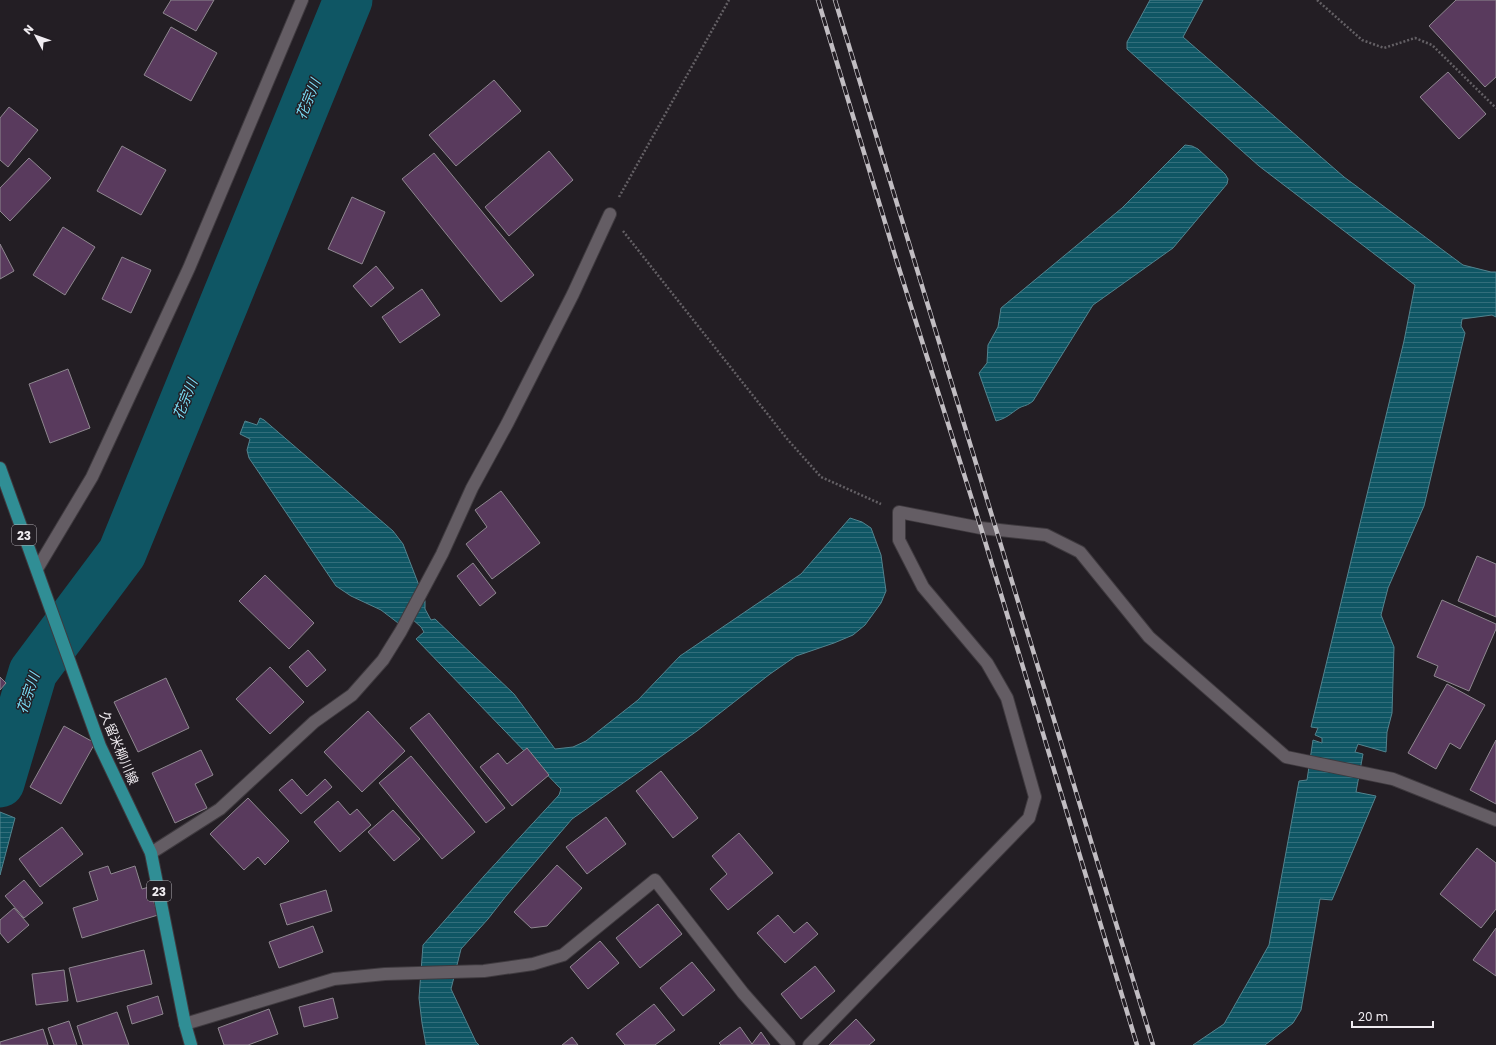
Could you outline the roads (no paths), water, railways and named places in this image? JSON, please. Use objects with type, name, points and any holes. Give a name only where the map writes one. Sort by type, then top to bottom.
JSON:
[{"type":"main road","name":"久留米柳川線","points":[[0,468],[100,746],[151,853],[185,1024],[191,1045]]},
{"type":"street","points":[[37,569],[96,470],[189,268],[302,0]]},
{"type":"street","points":[[151,853],[220,809],[314,722],[352,695],[383,660],[401,631],[442,554],[472,488],[507,424],[570,301],[610,214]]},
{"type":"street","points":[[809,1045],[1029,818],[1035,797],[1007,698],[987,663],[923,587],[899,540],[899,512],[981,528],[1046,535],[1080,552],[1150,637],[1286,757],[1394,779],[1496,820]]},
{"type":"street","points":[[185,1024],[334,979],[386,974],[484,971],[533,964],[563,955],[655,880],[743,992],[789,1045]]},
{"type":"water","points":[[1150,0],[1203,0],[1183,37],[1344,177],[1463,265],[1496,272],[1496,317],[1492,315],[1462,319],[1461,326],[1465,333],[1424,506],[1388,588],[1381,615],[1394,647],[1392,713],[1387,732],[1386,752],[1358,744],[1355,752],[1363,754],[1356,792],[1376,796],[1332,900],[1320,899],[1301,1010],[1293,1023],[1265,1045],[1193,1045],[1224,1024],[1269,945],[1299,781],[1307,780],[1313,740],[1322,743],[1322,738],[1315,735],[1318,728],[1311,727],[1404,341],[1415,285],[1259,166],[1127,49],[1127,42]]},
{"type":"water","points":[[1185,145],[1198,149],[1225,174],[1228,179],[1227,184],[1173,248],[1093,305],[1033,401],[1006,417],[996,421],[979,373],[987,363],[988,345],[998,327],[1001,308],[1122,208]]},
{"type":"water","points":[[260,418],[393,531],[403,544],[425,601],[425,609],[431,620],[435,619],[514,694],[555,749],[573,747],[586,741],[638,700],[680,656],[801,574],[850,518],[862,522],[871,528],[881,555],[886,591],[881,603],[865,625],[853,635],[796,656],[770,674],[697,731],[572,819],[461,949],[451,989],[476,1042],[479,1045],[426,1045],[419,998],[423,945],[559,795],[561,789],[416,639],[424,632],[421,627],[411,618],[402,626],[381,610],[351,596],[336,586],[249,458],[247,450],[250,439],[240,434],[245,421],[257,425]]},
{"type":"water","points":[[0,812],[15,818],[0,875]]},
{"type":"waterway","name":"花宗川","points":[[0,783],[33,672],[122,553],[348,0]]},
{"type":"railway","points":[[818,0],[897,262],[981,528],[1137,1045]]},
{"type":"railway","points":[[835,0],[1153,1045]]}]
